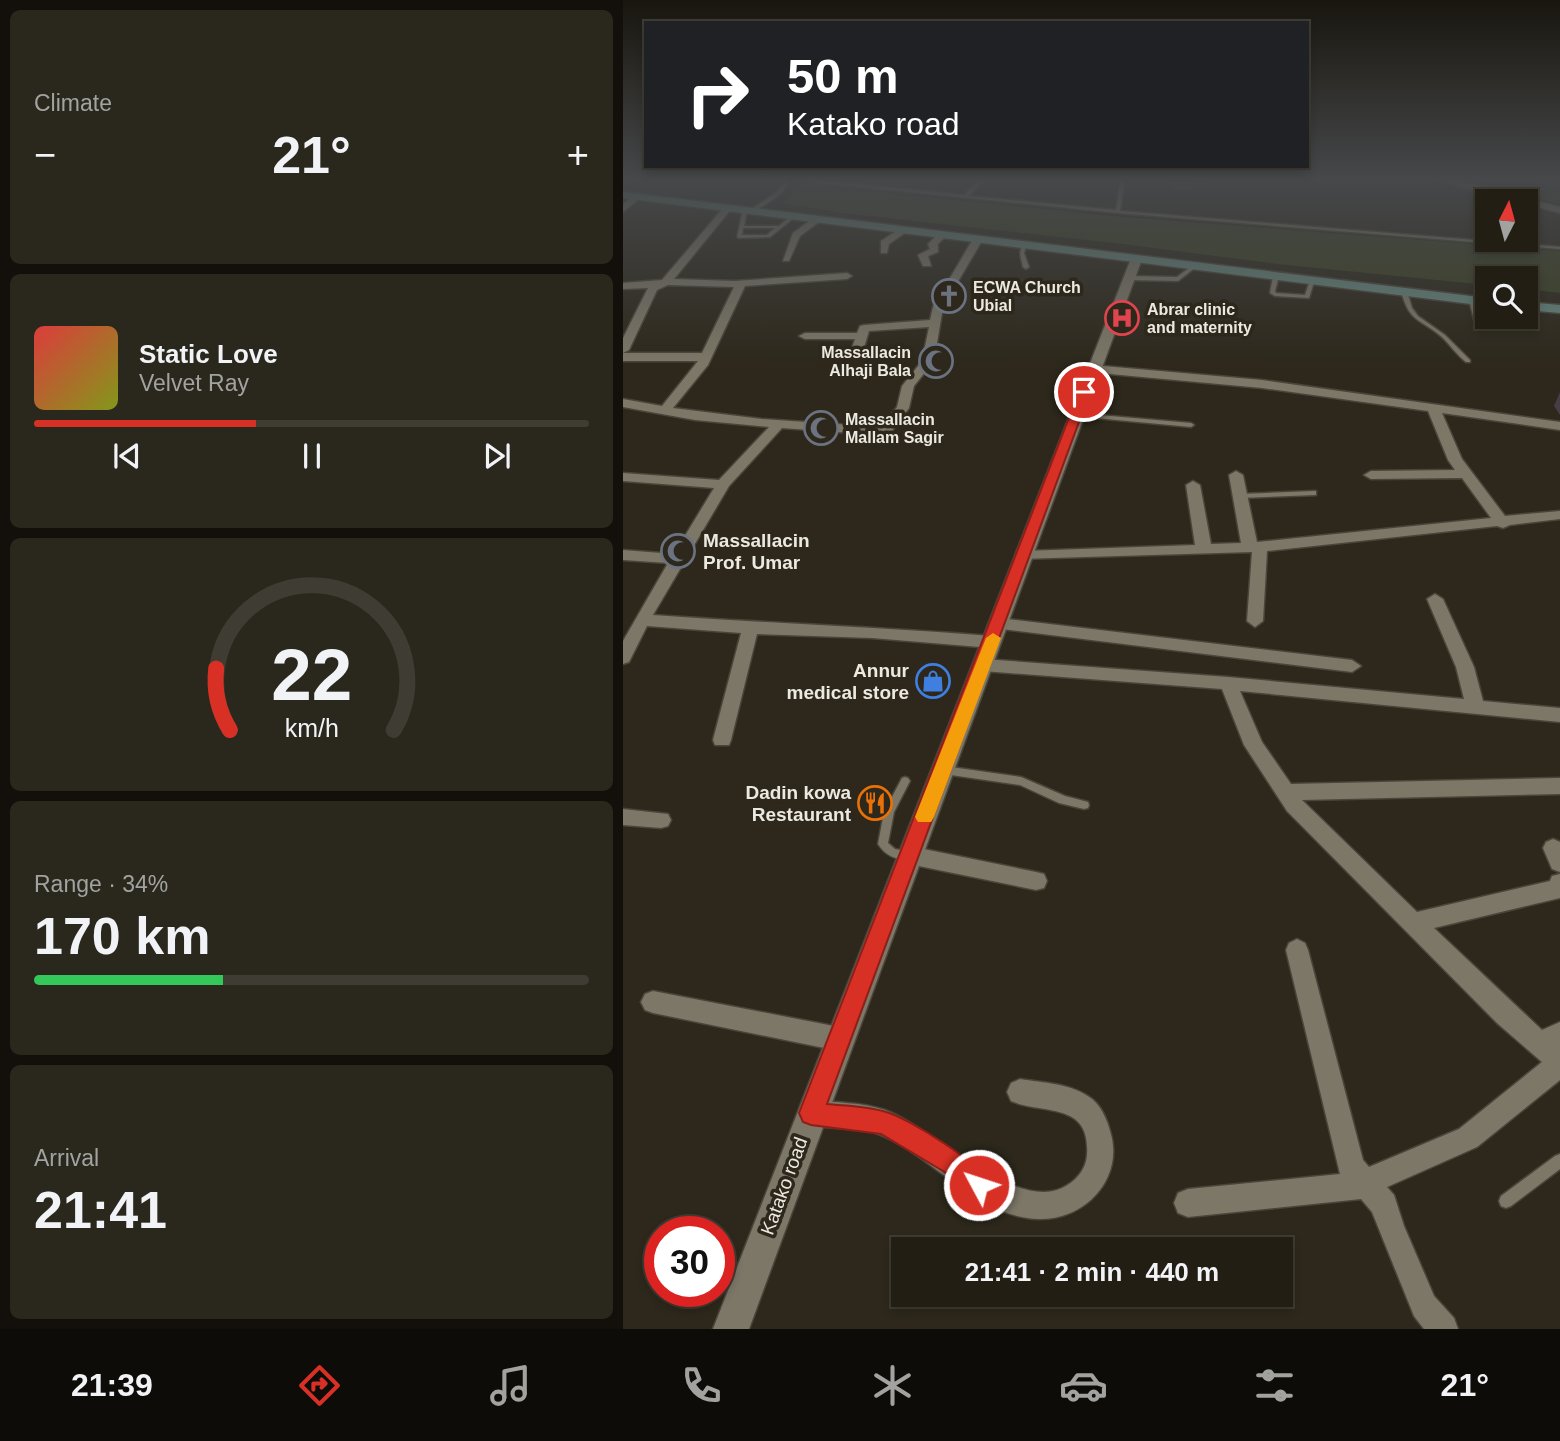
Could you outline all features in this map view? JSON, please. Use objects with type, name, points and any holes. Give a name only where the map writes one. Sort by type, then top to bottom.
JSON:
[{"type":"main road","points":[[994,241],[1107,255],[1132,270],[1171,263],[1475,300]]},
{"type":"main road","points":[[1538,307],[1560,309]]},
{"type":"street","points":[[623,350],[627,331],[653,288],[663,284],[700,241]]},
{"type":"street","points":[[786,259],[793,241]]},
{"type":"street","points":[[884,251],[884,243],[887,241]]},
{"type":"street","points":[[927,264],[923,255],[935,250],[933,244],[936,241]]},
{"type":"street","points":[[623,403],[695,416],[779,424],[866,430],[887,428],[904,408],[908,386],[929,361],[938,307],[977,241]]},
{"type":"street","name":"Katako road","points":[[731,1329],[1132,270]]},
{"type":"street","points":[[623,286],[741,283],[847,276]]},
{"type":"street","points":[[666,409],[706,357],[741,283]]},
{"type":"street","points":[[856,354],[862,330],[871,326],[934,323]]},
{"type":"street","points":[[805,336],[860,336]]},
{"type":"street","points":[[623,358],[706,357]]},
{"type":"street","points":[[1093,369],[1262,384],[1560,426]]},
{"type":"street","points":[[623,418],[638,405]]},
{"type":"street","points":[[1434,410],[1455,460],[1503,524]]},
{"type":"street","points":[[623,658],[642,620],[723,484],[779,424]]},
{"type":"street","points":[[1371,475],[1464,474]]},
{"type":"street","points":[[1236,475],[1255,547],[1255,621]]},
{"type":"street","points":[[623,477],[723,484]]},
{"type":"street","points":[[1193,485],[1204,550]]},
{"type":"street","points":[[1024,556],[1255,547],[1503,524],[1560,516]]},
{"type":"street","points":[[623,555],[678,559]]},
{"type":"street","points":[[1435,599],[1465,667],[1475,707]]},
{"type":"street","points":[[642,620],[995,633],[1352,666]]},
{"type":"street","points":[[722,740],[751,626]]},
{"type":"street","points":[[983,665],[1228,683],[1560,715]]},
{"type":"street","points":[[1188,1203],[1365,1185],[1386,1172],[1468,1138],[1560,1062],[1549,1039],[1413,923],[1283,792],[1254,744],[1228,683]]},
{"type":"street","points":[[1283,792],[1560,786]]},
{"type":"street","points":[[623,817],[661,820]]},
{"type":"street","points":[[909,855],[1037,881]]},
{"type":"street","points":[[1413,923],[1558,889],[1560,883]]},
{"type":"street","points":[[1297,950],[1351,1167],[1384,1205],[1390,1228],[1424,1306],[1443,1329]]},
{"type":"street","points":[[653,1002],[839,1039]]},
{"type":"street","points":[[811,1113],[884,1123],[952,1163],[979,1185],[1016,1202],[1041,1205],[1073,1200],[1097,1175],[1102,1140],[1085,1109],[1070,1102],[1020,1092]]},
{"type":"lane","points":[[1474,241],[1560,248]]},
{"type":"lane","points":[[1025,245],[1022,253],[1026,267]]},
{"type":"lane","points":[[1132,270],[1178,279],[1193,266]]},
{"type":"lane","points":[[1276,276],[1272,292],[1275,294],[1307,297],[1313,280]]},
{"type":"lane","points":[[1404,292],[1408,308],[1415,319],[1441,334],[1468,361]]},
{"type":"lane","points":[[1472,300],[1475,312]]},
{"type":"lane","points":[[1076,415],[1191,425]]},
{"type":"lane","points":[[1240,496],[1313,494]]},
{"type":"lane","points":[[943,770],[1021,781],[1063,800],[1084,805]]},
{"type":"lane","points":[[905,781],[889,812],[883,844],[892,853],[909,855]]},
{"type":"lane","points":[[1506,1201],[1560,1161]]},
{"type":"green space","points":[[1096,241],[1433,241],[1475,244],[1475,252],[1560,251],[1560,293],[1538,290],[1538,266],[1475,266],[1475,284],[1277,264]]},
{"type":"slow traffic","points":[[924,817],[993,638]]},
{"type":"place","name":"ECWA Church Ubial","points":[[949,296]]},
{"type":"place","name":"Abrar clinic and maternity","points":[[1122,318]]},
{"type":"place","name":"Massallacin Alhaji Bala","points":[[936,361]]},
{"type":"place","name":"Massallacin Mallam Sagir","points":[[821,428]]},
{"type":"place","name":"Massallacin Prof. Umar","points":[[678,551]]},
{"type":"place","name":"Annur medical store","points":[[933,681]]},
{"type":"place","name":"Dadin kowa Restaurant","points":[[875,803]]},
{"type":"route","points":[[979,1185],[952,1163],[884,1123],[811,1113],[999,624],[1084,392]]}]
